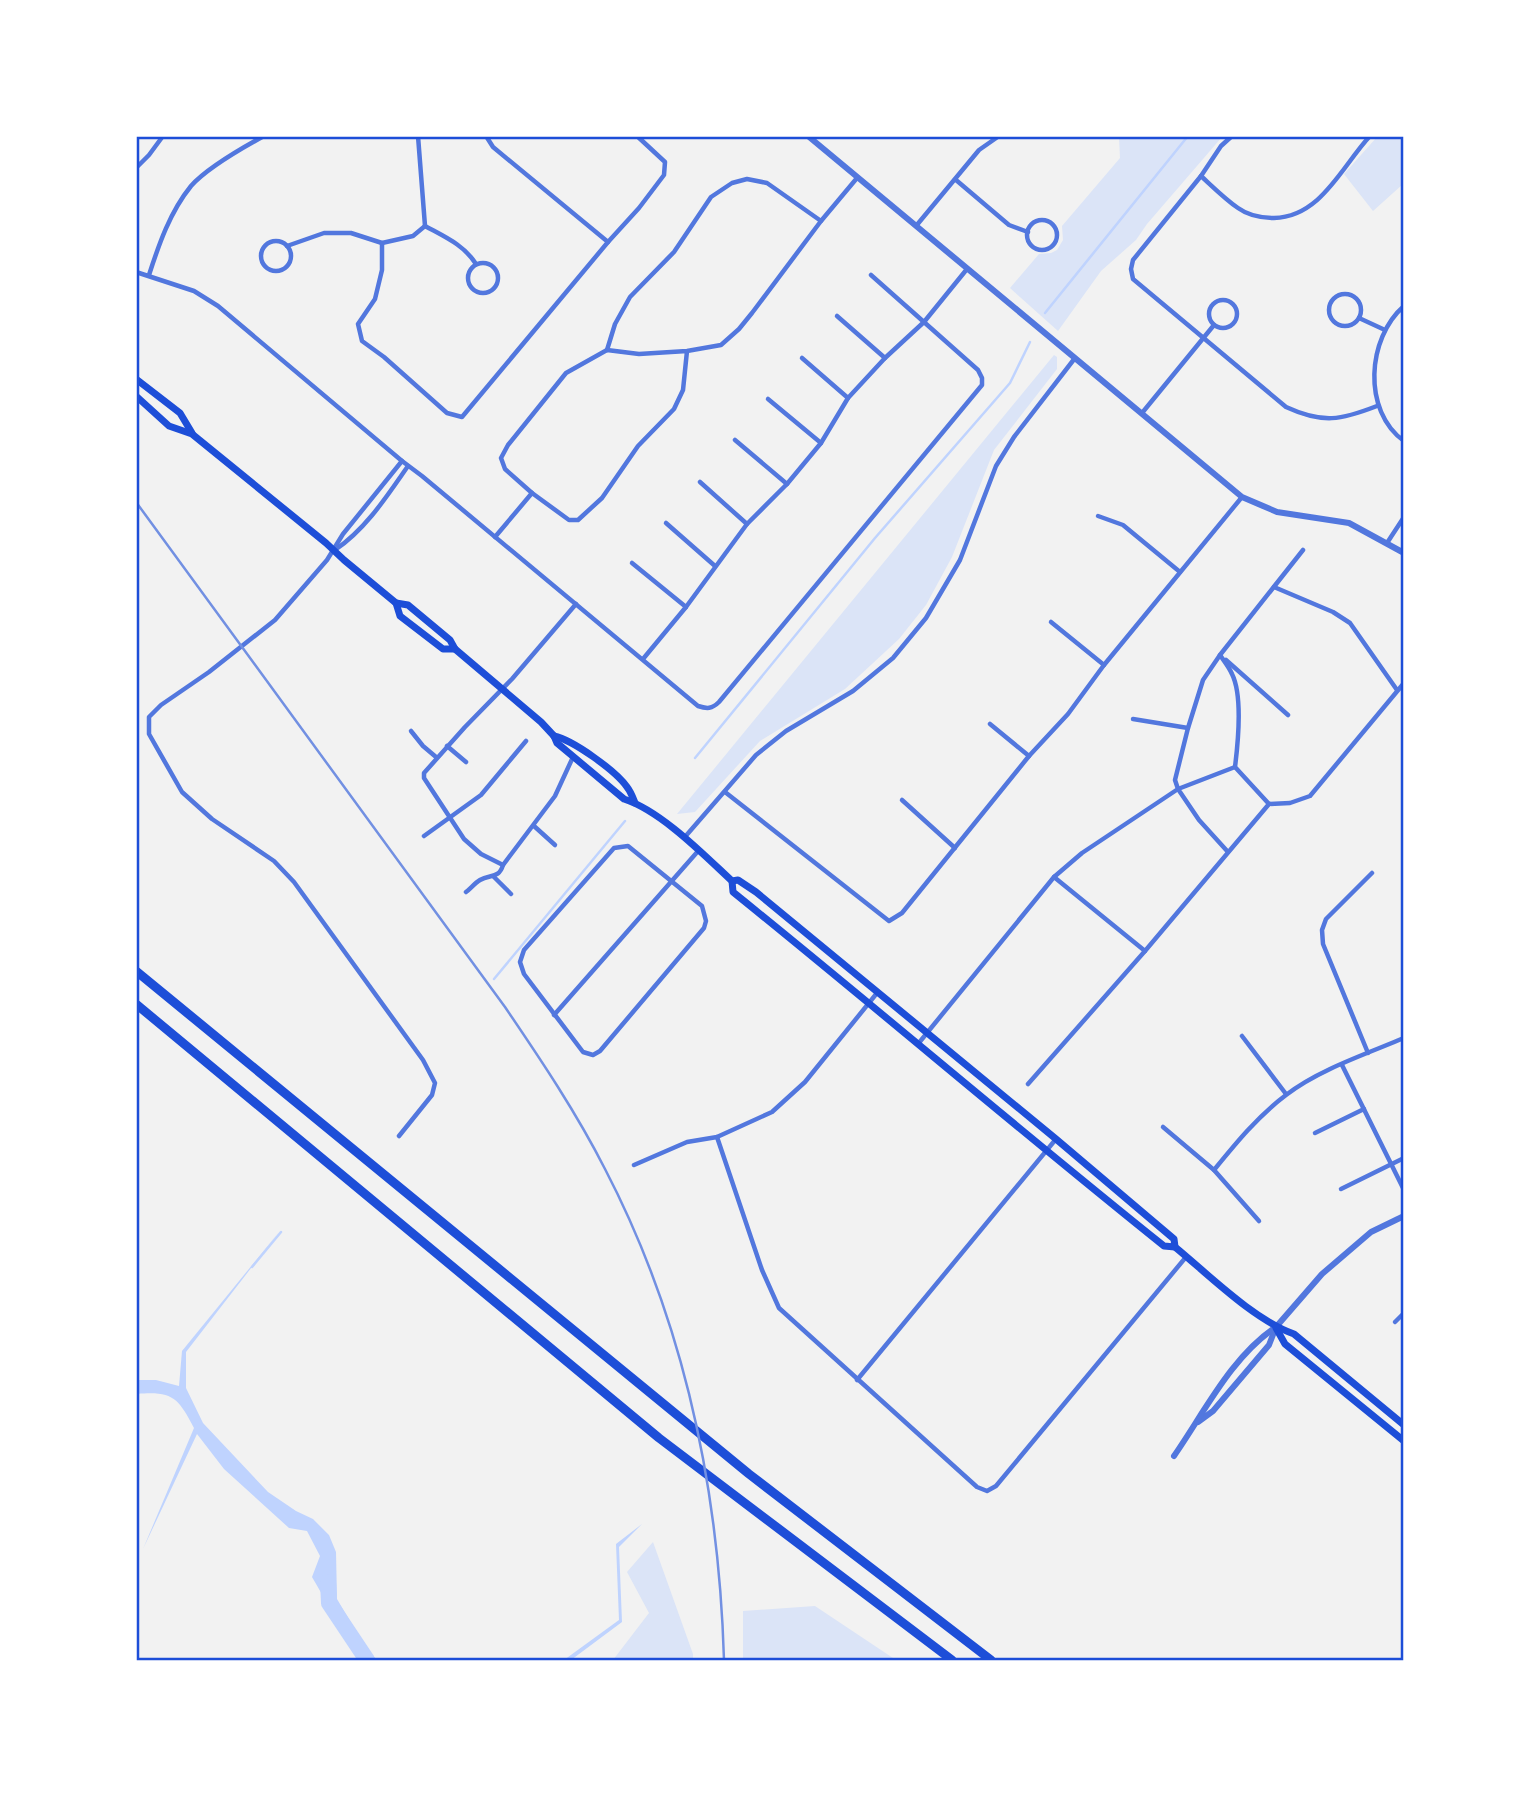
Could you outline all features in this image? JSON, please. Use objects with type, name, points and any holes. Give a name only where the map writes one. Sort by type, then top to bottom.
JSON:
[{"type":"highway","points":[[136,971],[656,1399],[991,1661]]},
{"type":"highway","points":[[136,1004],[659,1438],[952,1661]]},
{"type":"main road","points":[[136,379],[180,413],[192,434]]},
{"type":"main road","points":[[136,397],[169,426],[192,434],[396,603],[408,605],[450,640],[455,649],[503,689],[573,757],[624,799],[635,803],[684,838],[733,881],[738,880],[756,892],[1056,1139],[1174,1239],[1175,1247]]},
{"type":"main road","points":[[396,603],[400,615],[443,649],[455,649]]},
{"type":"main road","points":[[554,736],[567,738],[591,756],[626,785],[635,803]]},
{"type":"main road","points":[[733,881],[733,892],[870,1002],[1046,1152],[1164,1246],[1175,1247],[1276,1328],[1294,1334],[1404,1425]]},
{"type":"main road","points":[[1276,1328],[1285,1344],[1404,1441]]},
{"type":"street","points":[[136,168],[163,136]]},
{"type":"street","points":[[149,275],[165,227],[190,188],[239,149],[264,136]]},
{"type":"street","points":[[418,136],[425,226]]},
{"type":"street","points":[[486,136],[493,148],[608,242]]},
{"type":"street","points":[[382,243],[382,270],[375,299],[358,324],[359,335],[362,341],[447,413],[462,417],[639,208],[664,174],[665,162],[637,136]]},
{"type":"street","points":[[808,136],[1242,497],[1277,512],[1349,523],[1404,553]]},
{"type":"street","points":[[916,226],[979,150],[999,136]]},
{"type":"street","points":[[1232,136],[1221,146],[1201,176],[1133,260],[1133,279],[1286,407],[1306,416],[1331,420],[1349,417],[1377,406]]},
{"type":"street","points":[[1201,176],[1240,210],[1260,218],[1282,218],[1301,212],[1320,198],[1370,136]]},
{"type":"street","points":[[687,351],[683,390],[674,410],[638,446],[602,498],[578,520],[569,520],[532,493],[505,468],[501,458],[508,444],[566,373],[607,350],[639,354],[687,351],[721,345],[739,329],[857,178]]},
{"type":"street","points":[[607,350],[615,324],[630,297],[674,252],[711,197],[732,183],[747,179],[767,183],[821,221]]},
{"type":"street","points":[[956,180],[1009,225],[1028,232]]},
{"type":"street","points":[[1042,220],[1052,223],[1057,236],[1053,245],[1040,250],[1029,242],[1028,232],[1033,223],[1042,220]]},
{"type":"street","points":[[287,246],[290,259],[286,267],[272,270],[264,265],[261,257],[264,246],[276,241],[287,246],[324,233],[351,233],[382,243],[413,236],[425,226]]},
{"type":"street","points":[[425,226],[457,243],[469,253],[476,264]]},
{"type":"street","points":[[486,263],[494,268],[498,278],[490,290],[476,291],[470,285],[469,271],[476,264],[486,263]]},
{"type":"street","points":[[643,659],[686,607],[747,524],[787,484],[821,443],[848,398],[885,358],[924,323],[967,269]]},
{"type":"street","points":[[136,272],[194,291],[218,306],[698,706],[706,709],[714,708],[982,385],[978,370],[871,275]]},
{"type":"street","points":[[1340,294],[1356,298],[1361,307],[1359,318],[1347,325],[1338,324],[1329,312],[1332,301],[1340,294]]},
{"type":"street","points":[[1224,300],[1232,303],[1237,315],[1234,323],[1222,328],[1214,325],[1208,313],[1212,305],[1224,300]]},
{"type":"street","points":[[1404,306],[1385,330],[1377,354],[1375,382],[1377,406],[1395,435],[1404,441]]},
{"type":"street","points":[[837,316],[885,358]]},
{"type":"street","points":[[1359,318],[1385,330]]},
{"type":"street","points":[[1142,414],[1214,325]]},
{"type":"street","points":[[802,358],[848,398]]},
{"type":"street","points":[[684,838],[756,755],[786,731],[853,691],[893,658],[926,618],[960,560],[996,466],[1014,437],[1075,358]]},
{"type":"street","points":[[768,398],[821,443]]},
{"type":"street","points":[[735,440],[787,484]]},
{"type":"street","points":[[399,1136],[432,1095],[435,1083],[423,1060],[297,886],[274,861],[212,819],[182,792],[149,734],[149,717],[161,705],[209,672],[275,620],[334,551],[343,534],[402,461]]},
{"type":"street","points":[[334,551],[349,541],[379,507],[408,466]]},
{"type":"street","points":[[700,482],[747,524]]},
{"type":"street","points":[[495,537],[532,493]]},
{"type":"street","points":[[725,792],[889,922],[902,913],[1029,756],[1068,714],[1104,665],[1242,497]]},
{"type":"street","points":[[1098,516],[1123,525],[1180,572]]},
{"type":"street","points":[[1387,543],[1404,517]]},
{"type":"street","points":[[666,523],[715,566]]},
{"type":"street","points":[[1228,852],[1199,820],[1175,780],[1203,680],[1303,550]]},
{"type":"street","points":[[632,563],[686,607]]},
{"type":"street","points":[[1274,587],[1333,612],[1350,623],[1397,690]]},
{"type":"street","points":[[503,865],[481,854],[464,839],[424,778],[426,768],[503,689],[576,604]]},
{"type":"street","points":[[1051,622],[1104,665]]},
{"type":"street","points":[[1220,655],[1288,715]]},
{"type":"street","points":[[1220,655],[1233,675],[1237,704],[1239,732],[1235,767],[1269,804]]},
{"type":"street","points":[[1028,1084],[1269,804],[1290,803],[1310,796],[1404,683]]},
{"type":"street","points":[[1133,719],[1188,728]]},
{"type":"street","points":[[990,724],[1029,756]]},
{"type":"street","points":[[411,731],[436,757]]},
{"type":"street","points":[[424,836],[481,795],[526,741]]},
{"type":"street","points":[[447,747],[466,762]]},
{"type":"street","points":[[466,892],[479,880],[495,877],[502,870],[555,796],[573,757]]},
{"type":"street","points":[[918,1044],[1054,877],[1082,853],[1178,789],[1235,767]]},
{"type":"street","points":[[902,800],[956,848]]},
{"type":"street","points":[[534,826],[555,845]]},
{"type":"street","points":[[628,846],[672,880],[702,906],[706,921],[704,928],[600,1051],[593,1055],[583,1052],[524,974],[520,962],[524,950],[614,848],[628,846]]},
{"type":"street","points":[[554,1015],[699,850]]},
{"type":"street","points":[[1368,1054],[1323,944],[1322,930],[1326,919],[1372,873]]},
{"type":"street","points":[[495,877],[511,894]]},
{"type":"street","points":[[1054,877],[1145,951]]},
{"type":"street","points":[[634,1165],[687,1142],[717,1137],[777,1109],[805,1082],[878,992]]},
{"type":"street","points":[[1242,1036],[1286,1094]]},
{"type":"street","points":[[1214,1170],[1245,1133],[1286,1094],[1342,1065],[1404,1038]]},
{"type":"street","points":[[1342,1065],[1404,1190]]},
{"type":"street","points":[[1315,1133],[1364,1110]]},
{"type":"street","points":[[1163,1128],[1214,1170],[1259,1221]]},
{"type":"street","points":[[717,1137],[762,1269],[779,1308],[977,1487],[987,1491],[996,1486],[1186,1256]]},
{"type":"street","points":[[858,1380],[1056,1139]]},
{"type":"street","points":[[1340,1189],[1404,1158]]},
{"type":"street","points":[[1174,1456],[1198,1422],[1211,1397],[1260,1338],[1276,1328],[1322,1274],[1371,1233],[1404,1216]]},
{"type":"street","points":[[1395,1322],[1404,1313]]},
{"type":"street","points":[[1198,1422],[1213,1411],[1269,1345],[1276,1328]]},
{"type":"shaded area","points":[[1119,137],[1222,137],[1136,240],[1101,271],[1058,331],[1010,288],[1039,254],[1057,250],[1063,240],[1062,226],[1120,158]]},
{"type":"shaded area","points":[[1377,137],[1403,137],[1403,184],[1373,211],[1344,174]]},
{"type":"shaded area","points":[[1054,355],[1057,357],[1057,369],[994,450],[952,557],[926,605],[899,639],[845,689],[760,741],[695,812],[677,814]]},
{"type":"shaded area","points":[[653,1542],[693,1660],[613,1660],[649,1613],[627,1572]]},
{"type":"shaded area","points":[[815,1606],[896,1660],[743,1660],[743,1611]]},
{"type":"water","points":[[279,1232],[186,1352],[186,1388],[203,1423],[268,1492],[313,1519],[329,1535],[336,1552],[337,1599],[366,1648],[377,1660],[359,1660],[352,1651],[343,1618],[323,1596],[312,1577],[320,1556],[307,1531],[289,1528],[224,1469],[197,1434],[143,1549],[194,1428],[173,1399],[159,1394],[137,1394],[137,1380],[156,1380],[179,1386],[182,1351]]},
{"type":"water","points":[[642,1524],[619,1547],[622,1622],[571,1660],[564,1660],[619,1620],[616,1544]]},
{"type":"waterway","points":[[1045,313],[1188,136]]},
{"type":"waterway","points":[[695,758],[875,538],[1010,383],[1030,342]]},
{"type":"waterway","points":[[494,979],[625,821]]},
{"type":"waterway","points":[[252,1267],[281,1232]]},
{"type":"waterway","points":[[328,1582],[329,1603],[367,1660]]},
{"type":"railway","points":[[136,502],[505,1007],[570,1107],[605,1169],[633,1227],[656,1286],[692,1408],[714,1533],[724,1660]]}]
